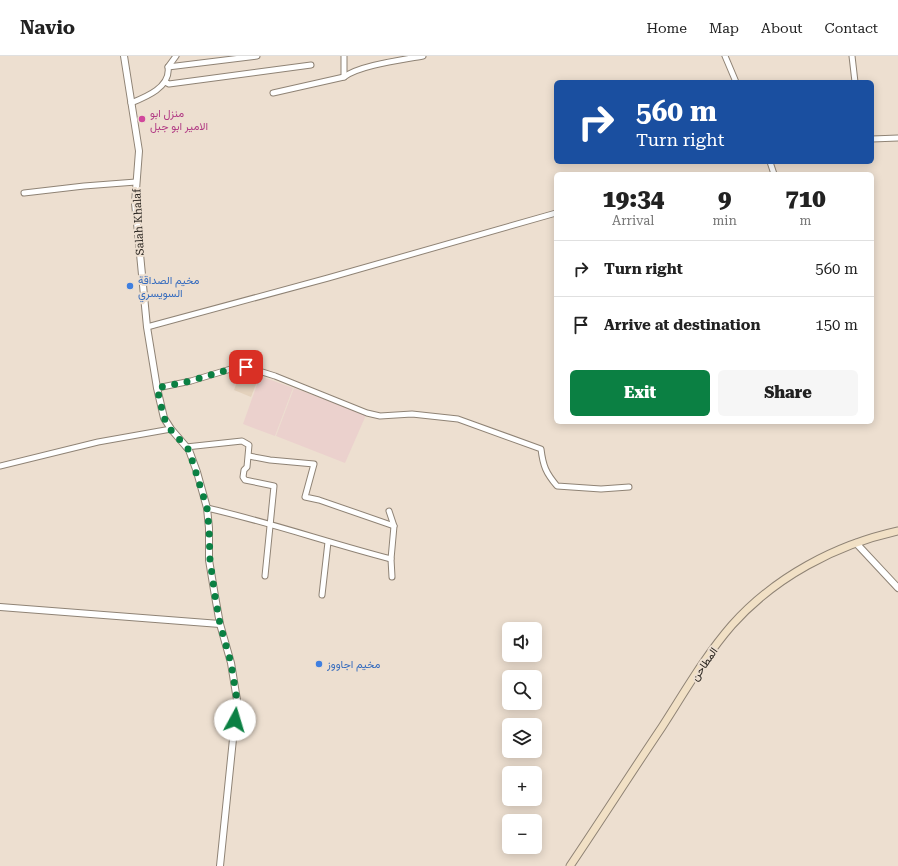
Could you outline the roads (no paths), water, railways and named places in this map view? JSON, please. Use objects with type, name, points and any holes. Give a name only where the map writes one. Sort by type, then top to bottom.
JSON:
[{"type":"main road","name":"المطاحن","points":[[570,866],[706,661],[731,626],[751,605],[790,576],[818,560],[856,543],[898,532]]},
{"type":"street","name":"Salah Khalaf","points":[[124,56],[139,151],[135,203],[147,327],[157,388],[164,418],[171,430],[189,450],[207,508],[210,560],[220,624],[231,663],[237,700],[220,866]]},
{"type":"street","points":[[131,103],[152,93],[165,82],[169,74],[168,67],[176,56]]},
{"type":"street","points":[[168,67],[257,56]]},
{"type":"street","points":[[344,56],[344,77]]},
{"type":"street","points":[[273,94],[344,77],[350,73],[373,66],[423,56]]},
{"type":"street","points":[[726,56],[735,80]]},
{"type":"street","points":[[852,56],[855,80]]},
{"type":"street","points":[[165,82],[170,84],[311,65]]},
{"type":"street","points":[[874,139],[898,138]]},
{"type":"street","points":[[24,193],[136,182]]},
{"type":"street","points":[[147,327],[328,278],[554,214]]},
{"type":"street","points":[[157,388],[190,381],[234,368],[246,367],[275,376],[367,413],[380,416],[412,414],[458,419],[541,449],[548,475],[557,486],[601,489],[629,487]]},
{"type":"street","points":[[0,466],[98,442],[171,430]]},
{"type":"street","points":[[186,447],[242,441],[249,445],[249,456],[243,477],[245,480],[274,486],[265,576]]},
{"type":"street","points":[[249,456],[270,460],[314,464],[305,498],[319,500],[394,526]]},
{"type":"street","points":[[207,508],[270,524],[391,559]]},
{"type":"street","points":[[390,511],[394,526],[391,559],[392,577]]},
{"type":"street","points":[[322,595],[328,542]]},
{"type":"street","points":[[856,543],[898,588]]},
{"type":"street","points":[[0,607],[220,624]]},
{"type":"place","name":"منزل ابو الامير ابو جبل","points":[[142,119]]},
{"type":"place","name":"مخيم الصداقة السويسري","points":[[130,286]]},
{"type":"place","name":"مخيم اجاووز","points":[[319,664]]}]
